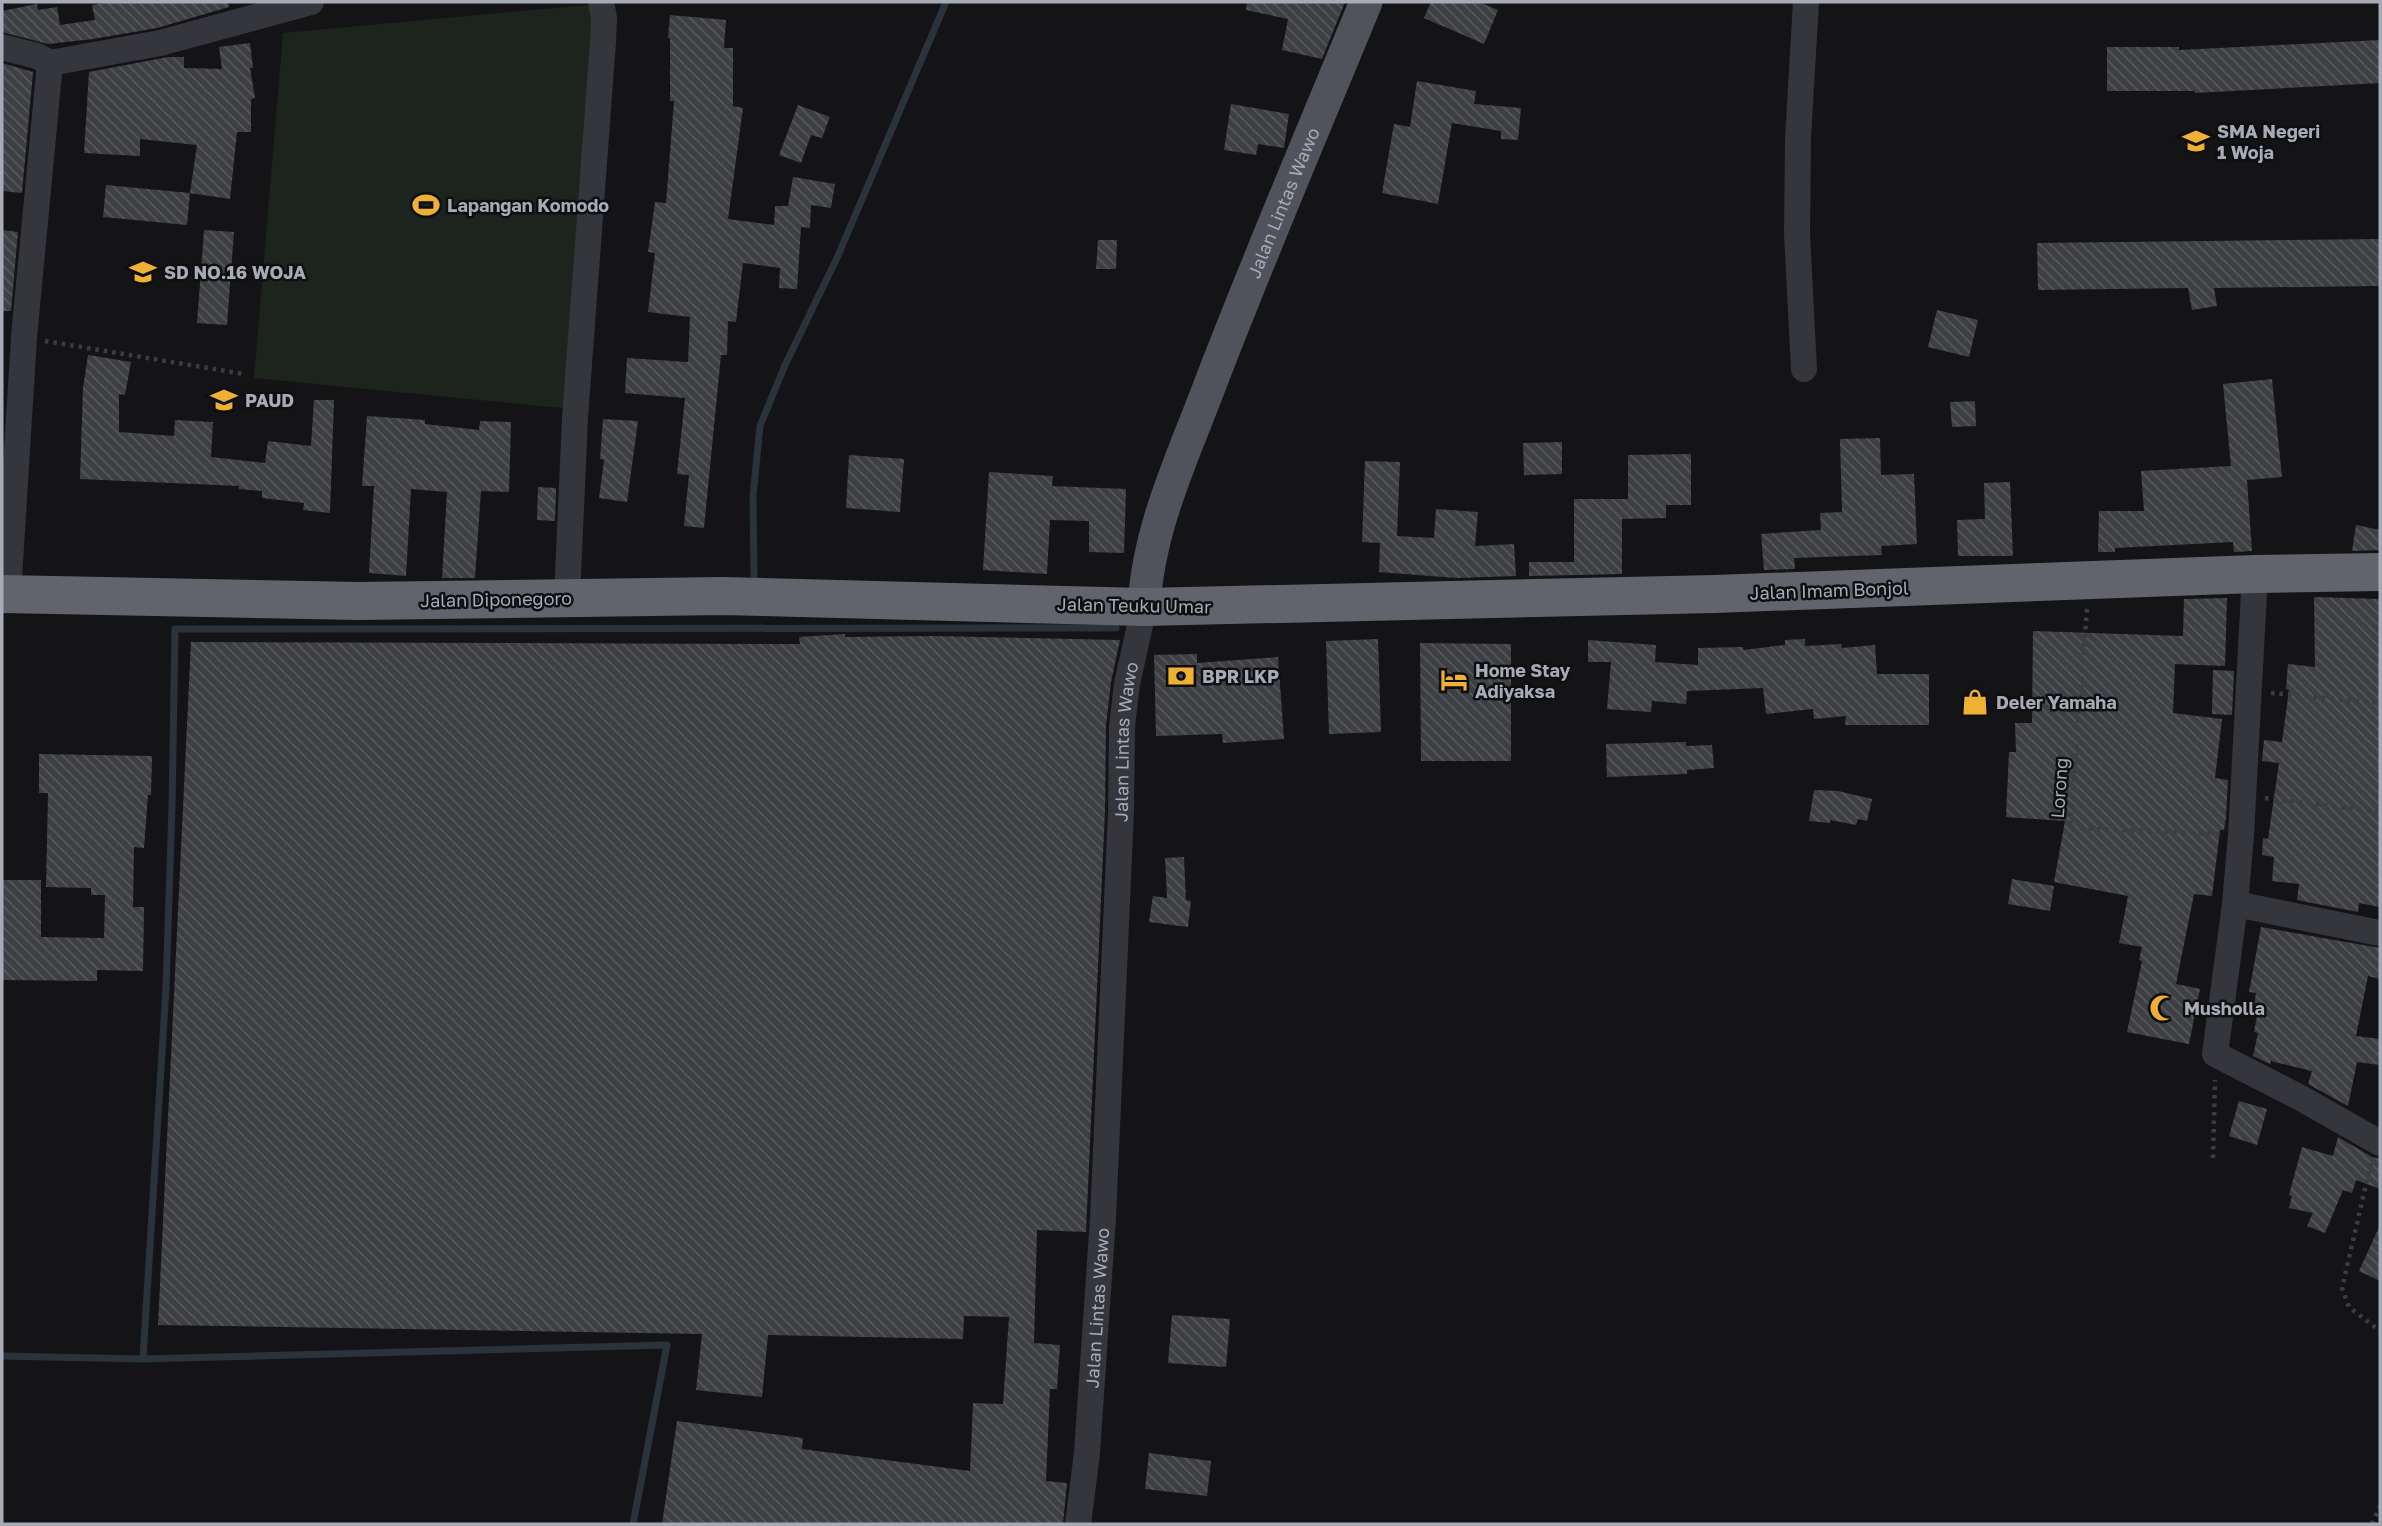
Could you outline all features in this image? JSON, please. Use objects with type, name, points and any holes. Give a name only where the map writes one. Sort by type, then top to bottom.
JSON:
[{"type":"highway","name":"Jalan Imam Bonjol","points":[[1278,606],[2380,572]]},
{"type":"highway","name":"Jalan Diponegoro","points":[[5,594],[359,601],[723,596],[991,603]]},
{"type":"highway","name":"Jalan Teuku Umar","points":[[991,603],[1144,607],[1278,606]]},
{"type":"main road","name":"Jalan Lintas Wawo","points":[[1144,607],[1147,566],[1158,520],[1235,319],[1366,2]]},
{"type":"street","points":[[2,47],[37,56],[50,63],[160,43],[311,2]]},
{"type":"street","points":[[567,597],[575,418],[603,42],[604,18],[601,2]]},
{"type":"street","points":[[1804,369],[1797,234],[1797,152],[1806,2]]},
{"type":"street","points":[[5,594],[13,335],[50,63]]},
{"type":"street","points":[[2255,574],[2241,835],[2216,1055],[2299,1097],[2378,1142]]},
{"type":"street","name":"Jalan Lintas Wawo","points":[[1078,1524],[1087,1453],[1103,1205],[1121,811],[1122,726],[1126,684],[1144,607]]},
{"type":"street","points":[[2235,904],[2380,933]]},
{"type":"path","points":[[13,335],[244,374]]},
{"type":"path","name":"Lorong","points":[[2089,580],[2070,828],[2241,835]]},
{"type":"path","points":[[2249,692],[2380,703]]},
{"type":"path","points":[[2243,795],[2380,812]]},
{"type":"path","points":[[2213,1158],[2216,1055]]},
{"type":"path","points":[[2378,1142],[2342,1288],[2349,1307],[2380,1331]]},
{"type":"path","points":[[2372,1524],[2380,1506]]},
{"type":"shaded area","name":"Lapangan Komodo","points":[[598,4],[571,409],[254,378],[283,33]]},
{"type":"building","points":[[109,2],[228,2],[229,7],[157,28],[48,44],[2,32],[2,11],[37,4],[38,10],[57,7],[60,25],[95,20],[92,5]]},
{"type":"building","points":[[1247,2],[1345,2],[1322,59],[1282,50],[1288,19],[1246,10]]},
{"type":"building","points":[[1431,2],[1479,2],[1498,10],[1484,44],[1424,18]]},
{"type":"building","points":[[670,15],[726,20],[724,48],[733,48],[733,106],[743,108],[728,219],[774,225],[775,206],[788,206],[793,177],[835,184],[831,208],[811,205],[810,228],[801,227],[797,289],[779,288],[780,268],[743,263],[736,322],[728,321],[727,355],[721,355],[704,528],[684,526],[689,475],[677,474],[685,398],[625,393],[627,358],[688,362],[690,317],[648,312],[655,253],[648,252],[655,202],[666,203],[674,101],[670,101]]},
{"type":"building","points":[[2380,40],[2380,83],[2195,93],[2107,91],[2107,47],[2179,47],[2179,50]]},
{"type":"building","points":[[250,43],[253,68],[250,68],[255,98],[251,99],[251,132],[237,132],[230,199],[190,193],[197,145],[140,139],[140,156],[84,153],[89,72],[168,57],[184,57],[184,68],[222,69],[219,47]]},
{"type":"building","points":[[2,63],[33,72],[22,193],[2,191]]},
{"type":"building","points":[[1417,81],[1476,91],[1474,104],[1521,108],[1518,140],[1501,139],[1501,131],[1452,123],[1438,204],[1382,193],[1394,124],[1410,127]]},
{"type":"building","points":[[1231,104],[1289,114],[1284,148],[1258,144],[1256,155],[1224,150]]},
{"type":"building","points":[[798,105],[830,117],[822,138],[811,135],[801,163],[779,155]]},
{"type":"building","points":[[106,185],[190,193],[187,225],[103,217]]},
{"type":"building","points":[[2,230],[18,232],[11,311],[2,311]]},
{"type":"building","points":[[204,230],[234,232],[227,325],[197,323]]},
{"type":"building","points":[[2380,239],[2380,286],[2214,288],[2217,306],[2192,310],[2188,288],[2038,290],[2037,243]]},
{"type":"building","points":[[1098,240],[1117,240],[1116,269],[1096,269]]},
{"type":"building","points":[[1937,310],[1978,320],[1969,357],[1928,347]]},
{"type":"building","points":[[88,355],[131,362],[125,395],[119,394],[119,432],[174,436],[175,420],[213,422],[211,457],[265,463],[268,441],[311,446],[314,400],[334,400],[330,513],[303,510],[304,503],[262,498],[262,491],[239,489],[239,486],[80,479],[83,388]]},
{"type":"building","points":[[2272,379],[2282,477],[2247,480],[2252,551],[2234,552],[2233,542],[2115,548],[2115,552],[2098,552],[2099,511],[2144,511],[2141,471],[2231,466],[2223,384]]},
{"type":"building","points":[[1975,401],[1976,426],[1952,427],[1950,402]]},
{"type":"building","points":[[367,416],[425,420],[425,424],[479,430],[480,421],[511,422],[509,492],[481,491],[475,578],[442,578],[447,492],[411,489],[406,576],[369,573],[374,486],[362,486]]},
{"type":"building","points":[[603,419],[638,421],[627,502],[599,498],[604,460],[600,459]]},
{"type":"building","points":[[1880,438],[1881,475],[1914,474],[1917,544],[1881,546],[1882,555],[1794,558],[1795,569],[1764,570],[1761,534],[1821,530],[1820,513],[1842,512],[1840,439]]},
{"type":"building","points":[[1562,442],[1562,474],[1524,475],[1523,443]]},
{"type":"building","points":[[1691,454],[1691,505],[1666,505],[1666,518],[1622,519],[1622,574],[1529,576],[1529,562],[1574,562],[1574,499],[1628,499],[1628,455]]},
{"type":"building","points":[[849,455],[904,459],[900,512],[846,508]]},
{"type":"building","points":[[1365,461],[1400,462],[1397,536],[1434,538],[1436,509],[1478,512],[1475,546],[1514,544],[1516,576],[1456,578],[1379,572],[1380,543],[1362,542]]},
{"type":"building","points":[[989,472],[1053,476],[1052,486],[1126,489],[1124,553],[1089,552],[1089,521],[1050,520],[1047,574],[983,570]]},
{"type":"building","points":[[2010,482],[2013,556],[1958,556],[1957,520],[1985,519],[1984,483]]},
{"type":"building","points":[[538,487],[556,488],[555,521],[537,520]]},
{"type":"building","points":[[2356,525],[2380,530],[2380,550],[2352,551]]},
{"type":"building","points":[[2314,597],[2380,599],[2380,907],[2359,903],[2358,912],[2297,900],[2299,884],[2272,881],[2274,857],[2262,855],[2263,838],[2268,839],[2279,763],[2262,761],[2264,740],[2282,742],[2289,690],[2286,689],[2288,664],[2315,667]]},
{"type":"building","points":[[2227,598],[2225,666],[2175,664],[2173,713],[2222,719],[2215,778],[2228,780],[2226,818],[2224,830],[2220,830],[2212,896],[2194,894],[2176,984],[2200,989],[2189,1044],[2127,1032],[2142,961],[2139,960],[2142,947],[2119,943],[2128,896],[2054,882],[2065,821],[2006,817],[2009,752],[2016,752],[2015,723],[2032,723],[2033,631],[2183,636],[2184,599]]},
{"type":"building","points":[[845,634],[845,637],[1120,640],[1111,682],[1106,726],[1105,811],[1086,1232],[1037,1230],[1034,1343],[1060,1345],[1057,1389],[1050,1389],[1046,1481],[1067,1483],[1063,1524],[662,1524],[677,1421],[803,1438],[802,1449],[970,1471],[973,1403],[1003,1404],[1009,1317],[964,1316],[963,1339],[768,1335],[762,1397],[696,1390],[702,1334],[158,1325],[191,642],[800,644],[799,637]]},
{"type":"building","points":[[1378,639],[1381,732],[1329,734],[1326,641]]},
{"type":"building","points":[[1805,639],[1805,646],[1841,644],[1842,648],[1875,645],[1877,674],[1929,674],[1929,725],[1845,725],[1846,716],[1814,719],[1813,709],[1766,714],[1763,688],[1687,691],[1686,704],[1652,701],[1651,712],[1607,709],[1611,662],[1588,662],[1588,640],[1656,645],[1655,662],[1698,665],[1698,648],[1743,647],[1743,650],[1785,645],[1785,640]]},
{"type":"building","points":[[1420,643],[1511,644],[1511,761],[1421,761]]},
{"type":"building","points":[[1197,654],[1197,663],[1278,657],[1284,739],[1223,743],[1222,734],[1156,736],[1154,655]]},
{"type":"building","points":[[2213,670],[2234,671],[2232,715],[2212,714]]},
{"type":"building","points":[[1686,742],[1686,746],[1712,745],[1714,768],[1687,770],[1687,774],[1607,777],[1606,744]]},
{"type":"building","points":[[39,754],[152,756],[151,795],[148,795],[144,848],[134,847],[133,907],[144,907],[143,971],[97,970],[97,981],[2,980],[2,880],[41,880],[41,937],[104,938],[105,895],[91,895],[91,888],[46,887],[48,793],[39,793]]},
{"type":"building","points":[[1814,790],[1838,791],[1872,799],[1867,821],[1858,819],[1856,825],[1830,820],[1830,823],[1809,821]]},
{"type":"building","points":[[1184,857],[1186,900],[1191,901],[1188,927],[1149,922],[1153,896],[1167,898],[1165,858]]},
{"type":"building","points":[[2012,879],[2054,886],[2050,911],[2008,904]]},
{"type":"building","points":[[2261,927],[2380,948],[2380,979],[2368,976],[2356,1036],[2380,1039],[2380,1065],[2357,1062],[2348,1106],[2308,1084],[2312,1071],[2271,1061],[2270,1064],[2253,1056],[2258,1033],[2254,1032],[2257,1016],[2252,1015],[2256,993],[2249,992]]},
{"type":"building","points":[[2239,1101],[2267,1109],[2257,1145],[2229,1136]]},
{"type":"building","points":[[2338,1137],[2380,1159],[2380,1189],[2356,1180],[2352,1193],[2343,1190],[2325,1233],[2307,1226],[2313,1213],[2289,1208],[2292,1196],[2289,1195],[2302,1147],[2333,1156]]},
{"type":"building","points":[[2380,1225],[2380,1281],[2359,1271]]},
{"type":"building","points":[[1172,1315],[1230,1319],[1226,1367],[1168,1363]]},
{"type":"building","points":[[1149,1453],[1211,1461],[1207,1496],[1145,1489]]},
{"type":"waterway","points":[[754,575],[753,496],[760,426],[785,365],[837,258],[946,2]]},
{"type":"waterway","points":[[633,1524],[667,1345],[143,1359],[166,988],[175,629],[1116,628]]},
{"type":"waterway","points":[[2,1356],[143,1359]]},
{"type":"place","name":"SMA Negeri 1 Woja","points":[[2196,141]]},
{"type":"place","name":"Lapangan Komodo","points":[[426,205]]},
{"type":"place","name":"SD NO.16 WOJA","points":[[143,272]]},
{"type":"place","name":"PAUD","points":[[224,400]]},
{"type":"place","name":"BPR LKP","points":[[1181,676]]},
{"type":"place","name":"Home Stay Adiyaksa","points":[[1454,680]]},
{"type":"place","name":"Deler Yamaha","points":[[1975,702]]},
{"type":"place","name":"Musholla","points":[[2163,1008]]}]
